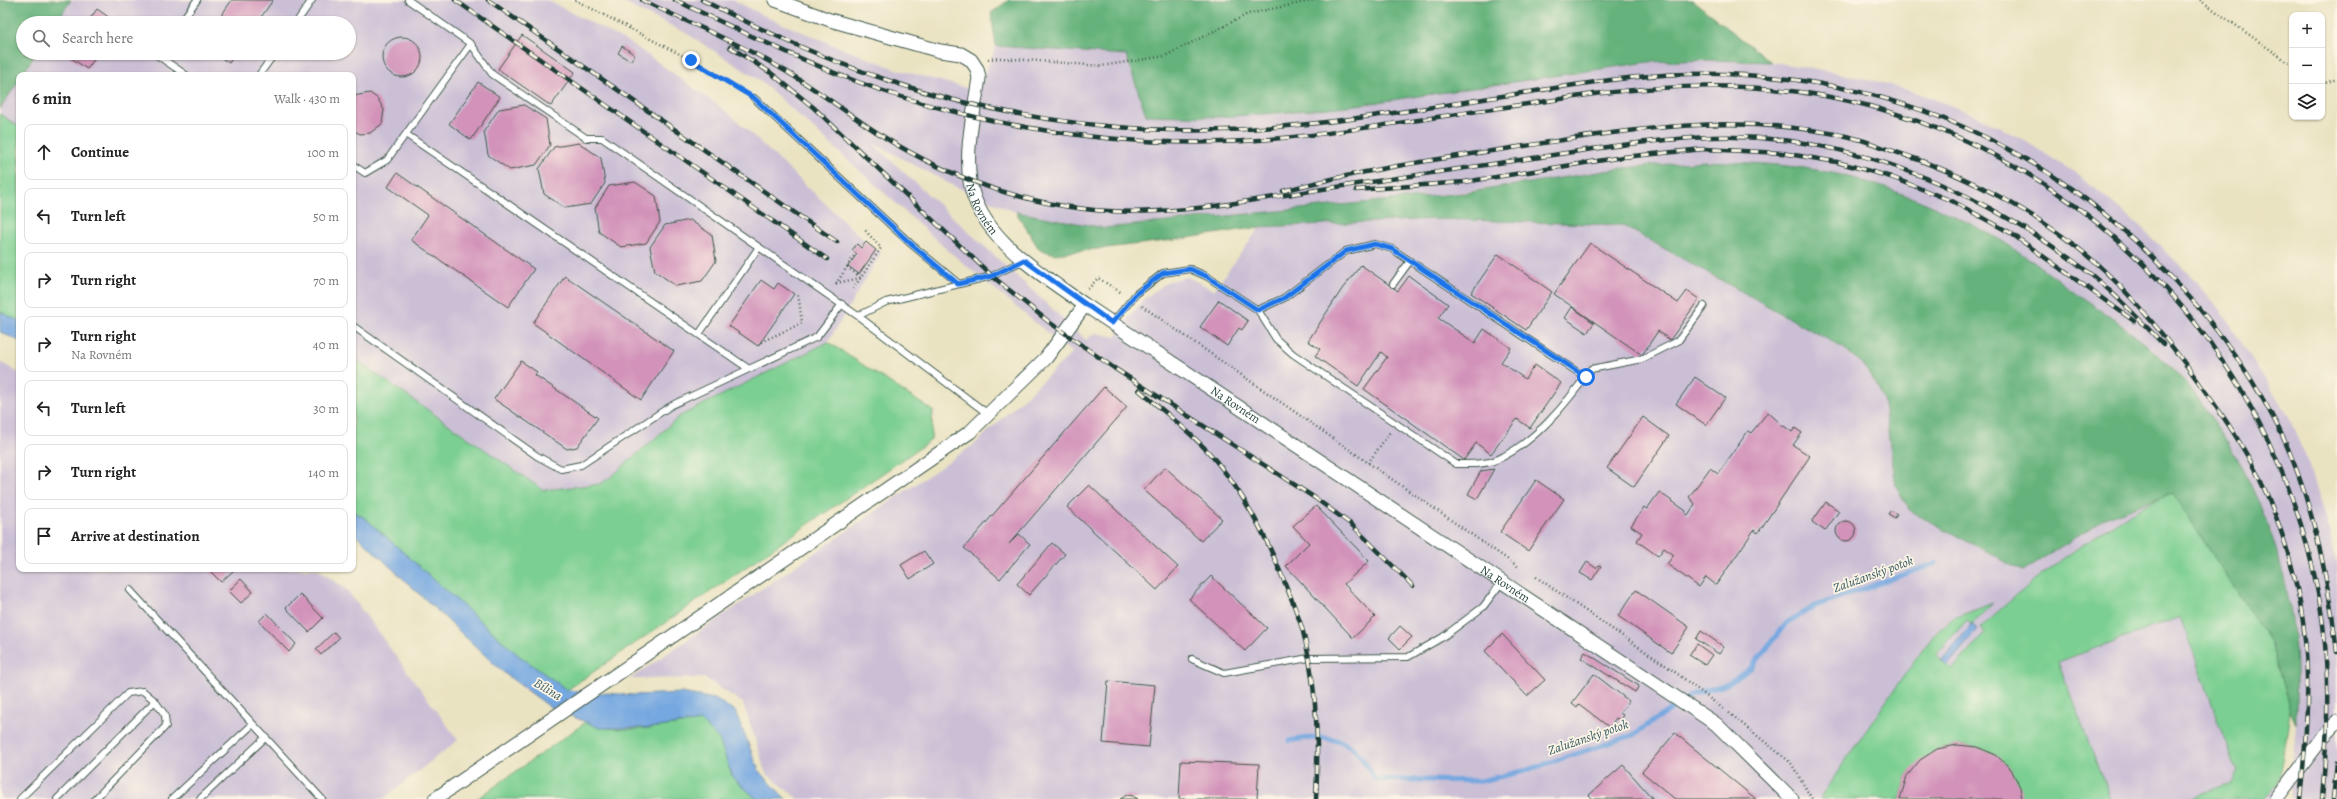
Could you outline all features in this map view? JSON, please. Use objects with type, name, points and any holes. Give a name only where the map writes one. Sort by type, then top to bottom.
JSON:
[{"type":"street","points":[[775,0],[830,20],[940,51],[961,54],[971,60]]},
{"type":"street","name":"Na Rovném","points":[[971,60],[979,78],[970,148],[970,181],[974,201],[986,220],[1024,260],[1085,305],[1501,583],[1716,724],[1792,799]]},
{"type":"street","points":[[435,799],[970,432],[1046,358],[1085,305]]},
{"type":"street","points":[[2276,799],[2327,732],[2337,722]]},
{"type":"lane","points":[[185,16],[196,0]]},
{"type":"lane","points":[[301,16],[312,0]]},
{"type":"lane","points":[[408,0],[471,44],[492,74],[586,138],[602,138],[842,304],[988,414]]},
{"type":"lane","points":[[356,167],[365,173],[387,160],[407,135],[471,44]]},
{"type":"lane","points":[[164,60],[182,72]]},
{"type":"lane","points":[[261,72],[270,60]]},
{"type":"lane","points":[[754,98],[911,244],[958,284]]},
{"type":"lane","points":[[407,135],[749,369]]},
{"type":"lane","points":[[1258,310],[1284,298],[1346,251],[1375,244],[1392,249],[1586,377]]},
{"type":"lane","points":[[699,334],[759,247]]},
{"type":"lane","points":[[858,316],[886,302],[992,276],[1024,260]]},
{"type":"lane","points":[[1393,284],[1410,261]]},
{"type":"lane","points":[[1112,323],[1136,294],[1163,273],[1190,269],[1206,276],[1258,310],[1276,340],[1293,354],[1456,464],[1473,465],[1495,461],[1514,450],[1557,414],[1591,369],[1642,359],[1678,341],[1704,306]]},
{"type":"lane","points":[[356,328],[537,456],[561,470],[581,464],[672,405],[817,337],[842,304]]},
{"type":"lane","points":[[1192,659],[1224,673],[1309,658],[1408,657],[1443,637],[1483,607],[1501,583]]},
{"type":"lane","points":[[130,590],[322,799]]},
{"type":"lane","points":[[20,799],[128,693],[143,691],[155,701],[164,715],[166,726],[95,799]]},
{"type":"lane","points":[[57,799],[155,701]]},
{"type":"lane","points":[[172,799],[254,724]]},
{"type":"lane","points":[[200,799],[266,737]]},
{"type":"path","points":[[575,0],[691,60],[754,98]]},
{"type":"path","points":[[971,60],[1001,58],[1101,66],[1166,56],[1248,14],[1314,0]]},
{"type":"path","points":[[2200,0],[2289,63]]},
{"type":"path","points":[[2325,83],[2337,79]]},
{"type":"path","points":[[853,289],[881,248],[864,229]]},
{"type":"path","points":[[856,253],[836,284],[861,278]]},
{"type":"path","points":[[846,267],[861,278]]},
{"type":"path","points":[[1088,289],[1098,278],[1123,294]]},
{"type":"path","points":[[761,342],[802,323],[798,292]]},
{"type":"path","points":[[1142,306],[1520,568]]},
{"type":"path","points":[[1368,463],[1392,428]]},
{"type":"path","points":[[1536,576],[1690,684],[1790,763],[1812,799]]},
{"type":"shaded area","points":[[71,0],[547,0],[632,44],[730,114],[866,242],[881,253],[828,342],[680,416],[611,477],[600,484],[543,490],[356,360],[356,72],[24,72],[32,60],[356,60],[356,16],[61,16]]},
{"type":"shaded area","points":[[617,0],[733,0],[771,19],[899,70],[978,91],[996,46],[1126,55],[1147,115],[1220,117],[1289,112],[1365,104],[1648,62],[1710,60],[1771,62],[1829,71],[1880,82],[1929,97],[1975,115],[2022,139],[2080,176],[2140,226],[2197,282],[2223,314],[2288,415],[2309,466],[2325,513],[2337,565],[2337,799],[2290,799],[2296,724],[2295,662],[2294,636],[2285,580],[2270,529],[2185,381],[2156,352],[2123,327],[2003,242],[1947,212],[1887,188],[1544,181],[1430,197],[1104,228],[1016,212],[954,186],[871,142],[1086,340],[1095,333],[1116,337],[1128,318],[1143,300],[1169,281],[1187,277],[1214,290],[1260,227],[1438,219],[1622,225],[1845,349],[1862,364],[1876,383],[1883,398],[1896,486],[2022,571],[2107,517],[2172,493],[2290,711],[2283,761],[2275,799],[798,799],[766,773],[743,703],[705,678],[630,679],[976,443],[1072,353],[945,248],[761,81],[686,33]]},
{"type":"shaded area","points":[[16,85],[16,125],[0,114],[0,109]]},
{"type":"shaded area","points":[[0,362],[16,371],[16,572],[322,572],[347,590],[458,740],[383,799],[0,799]]},
{"type":"green space","points":[[0,0],[71,0],[61,16],[16,16],[16,60],[32,60],[24,72],[16,72],[16,85],[0,109]]},
{"type":"green space","points":[[1009,0],[1692,0],[1771,62],[1710,60],[1648,62],[1365,104],[1220,117],[1146,115],[1126,55],[996,46],[991,13]]},
{"type":"green space","points":[[0,114],[16,125],[16,320],[0,312]]},
{"type":"green space","points":[[1705,161],[1788,166],[1837,174],[1901,193],[1942,210],[1982,230],[2019,252],[2129,331],[2157,354],[2193,392],[2225,438],[2240,464],[2266,519],[2284,577],[2290,607],[2296,658],[2296,724],[2290,711],[2271,643],[2172,493],[2107,517],[2023,571],[1910,511],[1896,486],[1883,398],[1876,383],[1862,364],[1845,349],[1622,225],[1438,219],[1260,227],[1174,240],[1054,254],[1039,249],[1016,212],[1104,228],[1465,193],[1624,168]]},
{"type":"green space","points":[[828,342],[933,411],[931,440],[567,690],[518,655],[366,519],[356,513],[356,360],[543,490],[600,484],[611,477],[680,416]]},
{"type":"green space","points":[[2172,493],[2271,643],[2290,711],[2283,761],[2278,784],[2264,799],[2187,799],[2231,783],[2237,771],[2180,617],[2058,662],[2110,799],[2022,799],[1996,755],[1977,747],[1957,745],[1937,749],[1907,776],[1900,799],[1821,799],[1821,796],[1914,661],[1934,635],[1951,619],[1993,603],[1972,624],[1967,620],[1936,655],[1952,670],[1985,633],[1981,627],[2029,585],[2098,534],[2143,506]]},
{"type":"green space","points":[[701,721],[719,739],[733,778],[757,799],[477,799],[586,722],[614,728],[643,729]]},
{"type":"water","points":[[0,312],[16,320],[16,340],[0,332]]},
{"type":"water","name":"Bílina","points":[[356,513],[366,519],[518,655],[567,690],[633,695],[682,693],[715,699],[735,711],[756,763],[759,766],[758,770],[786,799],[757,799],[733,778],[719,739],[701,721],[650,728],[600,728],[550,707],[504,673],[356,535]]},
{"type":"water","points":[[1972,624],[1978,629],[1947,666],[1941,661]]},
{"type":"building","points":[[232,0],[273,0],[262,16],[221,16]]},
{"type":"building","points":[[97,9],[107,16],[92,16]]},
{"type":"building","points":[[522,35],[575,72],[551,106],[498,69]]},
{"type":"building","points":[[406,37],[413,40],[419,46],[422,57],[421,65],[413,74],[406,77],[398,77],[391,74],[383,65],[382,53],[385,46],[394,38]]},
{"type":"building","points":[[622,46],[635,55],[630,61],[618,53]]},
{"type":"building","points":[[74,60],[94,60],[87,69]]},
{"type":"building","points":[[478,82],[500,97],[471,140],[449,124]]},
{"type":"building","points":[[370,93],[378,99],[384,110],[382,124],[370,133],[360,134],[356,132],[356,95]]},
{"type":"building","points":[[524,105],[546,119],[550,145],[536,165],[510,170],[488,155],[484,131],[499,109]]},
{"type":"building","points":[[579,143],[601,158],[605,183],[591,204],[565,208],[544,194],[539,169],[554,147]]},
{"type":"building","points":[[397,173],[534,269],[508,307],[411,240],[428,215],[388,187]]},
{"type":"building","points":[[635,182],[656,196],[660,222],[646,243],[621,247],[599,232],[595,208],[609,186]]},
{"type":"building","points":[[690,220],[712,235],[716,261],[702,281],[676,286],[655,271],[650,247],[665,225]]},
{"type":"building","points":[[866,242],[876,250],[859,274],[848,266],[857,254],[852,250],[857,244],[861,248]]},
{"type":"building","points":[[1590,243],[1678,303],[1687,291],[1699,299],[1670,340],[1658,331],[1642,355],[1554,294]]},
{"type":"building","points":[[1498,254],[1552,292],[1526,330],[1471,293]]},
{"type":"building","points":[[1361,265],[1398,291],[1409,276],[1448,304],[1438,318],[1475,343],[1484,329],[1511,348],[1501,362],[1525,379],[1535,365],[1561,383],[1530,428],[1517,419],[1491,454],[1476,443],[1464,460],[1364,389],[1387,357],[1381,352],[1358,386],[1315,356],[1320,349],[1308,341],[1342,289]]},
{"type":"building","points":[[565,276],[674,351],[641,400],[533,323]]},
{"type":"building","points":[[761,280],[774,289],[778,283],[794,294],[758,346],[729,326]]},
{"type":"building","points":[[1219,300],[1248,321],[1242,330],[1239,328],[1227,346],[1200,327]]},
{"type":"building","points":[[1572,307],[1594,323],[1587,333],[1565,318]]},
{"type":"building","points":[[521,361],[537,372],[535,375],[598,418],[577,447],[567,449],[494,399]]},
{"type":"building","points":[[1695,377],[1725,398],[1706,425],[1676,404]]},
{"type":"building","points":[[1104,387],[1127,407],[1009,544],[1019,534],[1030,544],[1000,579],[964,548]]},
{"type":"building","points":[[1768,412],[1781,424],[1782,427],[1784,426],[1792,432],[1795,428],[1802,433],[1793,445],[1810,456],[1758,533],[1754,530],[1716,585],[1706,577],[1699,587],[1667,564],[1674,555],[1664,548],[1658,556],[1637,541],[1642,533],[1631,526],[1644,507],[1647,509],[1659,492],[1686,511],[1685,513],[1688,515],[1695,504],[1689,497],[1710,468],[1718,474],[1748,431],[1751,433]]},
{"type":"building","points":[[1643,417],[1669,436],[1634,487],[1607,468]]},
{"type":"building","points":[[1165,467],[1222,519],[1201,541],[1144,490]]},
{"type":"building","points":[[1494,469],[1477,499],[1468,494],[1481,471]]},
{"type":"building","points":[[1536,480],[1564,499],[1528,551],[1500,532]]},
{"type":"building","points":[[1089,485],[1178,567],[1157,590],[1067,507]]},
{"type":"building","points":[[1826,502],[1839,511],[1825,531],[1812,522]]},
{"type":"building","points":[[1316,506],[1369,561],[1344,584],[1375,617],[1353,638],[1286,566],[1309,543],[1293,526]]},
{"type":"building","points":[[1891,510],[1897,514],[1895,518],[1888,514]]},
{"type":"building","points":[[1846,521],[1853,524],[1856,531],[1853,538],[1846,541],[1839,538],[1836,531],[1839,524]]},
{"type":"building","points":[[1052,543],[1065,554],[1029,595],[1017,584]]},
{"type":"building","points":[[924,551],[933,564],[910,579],[901,565]]},
{"type":"building","points":[[1587,562],[1596,568],[1599,565],[1601,566],[1592,580],[1580,573]]},
{"type":"building","points":[[211,572],[232,572],[221,582]]},
{"type":"building","points":[[1211,576],[1267,628],[1245,651],[1189,599]]},
{"type":"building","points":[[241,579],[253,592],[241,603],[229,591]]},
{"type":"building","points":[[1636,590],[1689,627],[1671,653],[1618,616]]},
{"type":"building","points":[[300,594],[323,618],[309,632],[286,608]]},
{"type":"building","points":[[267,613],[296,644],[289,652],[259,621]]},
{"type":"building","points":[[1400,626],[1412,637],[1400,649],[1389,638]]},
{"type":"building","points":[[1701,631],[1724,647],[1719,654],[1696,639]]},
{"type":"building","points":[[334,632],[339,638],[321,655],[316,649]]},
{"type":"building","points":[[1502,634],[1545,680],[1527,696],[1485,651]]},
{"type":"building","points":[[1697,644],[1712,655],[1705,665],[1689,655]]},
{"type":"building","points":[[1585,652],[1639,686],[1635,692],[1581,658]]},
{"type":"building","points":[[1594,674],[1629,701],[1620,713],[1623,715],[1620,720],[1616,718],[1613,722],[1616,724],[1614,727],[1611,725],[1609,727],[1579,704],[1577,707],[1572,703]]},
{"type":"building","points":[[1108,681],[1155,685],[1149,747],[1103,743]]},
{"type":"building","points":[[1675,733],[1756,799],[1675,799],[1642,772]]},
{"type":"building","points":[[1957,745],[1977,747],[1996,755],[2011,769],[2020,787],[2022,799],[1900,799],[1907,776],[1920,760],[1937,749]]},
{"type":"building","points":[[1181,761],[1259,764],[1257,799],[1179,799]]},
{"type":"building","points":[[1623,765],[1653,799],[1593,799],[1589,795]]},
{"type":"building","points":[[1127,795],[1133,796],[1138,799],[1120,799]]},
{"type":"waterway","name":"Zalužanský potok","points":[[1289,741],[1306,738],[1324,738],[1340,741],[1358,753],[1375,779],[1481,781],[1524,771],[1633,735],[1693,694],[1728,684],[1752,667],[1786,623],[1815,606],[1936,563]]},
{"type":"railway","points":[[455,0],[827,259]]},
{"type":"railway","points":[[488,0],[837,242]]},
{"type":"railway","points":[[642,0],[765,59],[810,86],[892,142],[937,166],[985,186],[1009,194],[1085,209],[1146,212],[1208,207],[1600,148],[1690,138],[1761,138],[1809,144],[1856,154],[1902,169],[1947,187],[2032,233],[2072,260],[2096,279],[2163,344]]},
{"type":"railway","points":[[675,0],[795,56],[880,90],[927,105],[976,117],[1075,135],[1125,140],[1174,142],[1222,142],[1273,139],[1349,130],[1594,94],[1710,86],[1767,89],[1825,96],[1917,121],[2002,159],[2080,209],[2149,270],[2209,341],[2258,420],[2295,506],[2319,598],[2323,623],[2327,673],[2326,749],[2322,799]]},
{"type":"railway","points":[[702,0],[772,34],[844,65],[923,92],[1018,114],[1113,127],[1193,130],[1290,126],[1338,121],[1608,80],[1687,74],[1753,76],[1817,83],[1879,97],[1939,117],[1996,143],[2051,175],[2103,213],[2152,257],[2188,295],[2236,356],[2276,423],[2299,477],[2308,505],[2323,564],[2329,594],[2337,652]]},
{"type":"railway","points":[[730,47],[771,73],[813,107],[992,276],[1049,322],[1114,368],[1315,498],[1352,525],[1413,586]]},
{"type":"railway","points":[[1283,191],[1338,178],[1449,157],[1633,130],[1717,124],[1759,125],[1802,129],[1862,140],[1948,172],[1978,185],[2008,201],[2036,218],[2089,257],[2136,303],[2177,353],[2218,410],[2233,432],[2259,478],[2284,539],[2300,603],[2304,627],[2307,701],[2305,750],[2300,799]]},
{"type":"railway","points":[[1356,190],[1464,182],[1623,157],[1704,149],[1782,153],[1837,162],[1891,177],[1952,201],[2009,232],[2134,321]]},
{"type":"railway","points":[[1139,390],[1176,421],[1211,455],[1220,466],[1238,490],[1253,515],[1277,564],[1302,628],[1311,670],[1317,734],[1316,799]]},
{"type":"railway","points":[[2333,799],[2337,762]]},
{"type":"route","points":[[691,60],[754,98],[911,244],[958,284],[992,276],[1024,260],[1112,323],[1136,294],[1163,273],[1190,269],[1206,276],[1258,310],[1284,298],[1346,251],[1375,244],[1392,249],[1586,377]]}]
